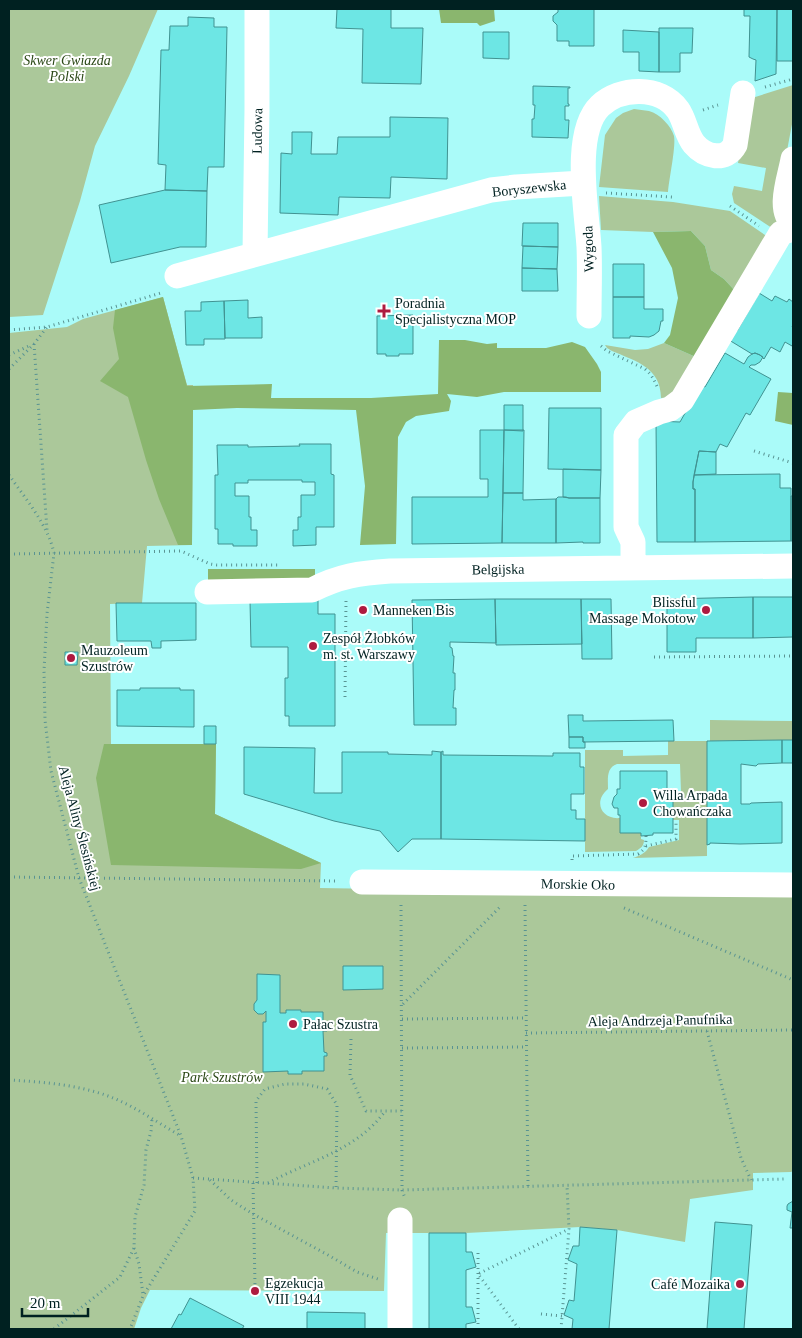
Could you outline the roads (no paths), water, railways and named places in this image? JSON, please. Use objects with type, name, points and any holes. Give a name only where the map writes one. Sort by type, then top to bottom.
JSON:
[{"type":"street","name":"Ludowa","points":[[255,254],[257,9]]},
{"type":"street","name":"Boryszewska","points":[[173,284],[255,254],[491,190],[516,187],[592,188],[585,139],[587,128],[592,116],[599,107],[621,93],[634,91],[648,92],[665,97],[678,109],[692,142],[703,153],[717,156],[726,154],[735,145],[743,93]]},
{"type":"street","points":[[634,568],[633,542],[626,527],[626,435],[636,422],[670,409],[682,400],[782,230],[786,215],[785,203],[793,159]]},
{"type":"street","name":"Wygoda","points":[[589,316],[589,246],[592,188]]},
{"type":"street","name":"Belgijska","points":[[207,592],[312,590],[322,584],[345,576],[390,570],[793,566]]},
{"type":"street","name":"Morskie Oko","points":[[362,882],[793,885]]},
{"type":"street","points":[[400,1329],[402,1209]]},
{"type":"place","name":"Poradnia Specjalistyczna MOP","points":[[384,311]]},
{"type":"place","name":"Manneken Bis","points":[[363,610]]},
{"type":"place","name":"Blissful Massage Mokotow","points":[[706,610]]},
{"type":"place","name":"Zespół Żłobków m. st. Warszawy","points":[[313,646]]},
{"type":"place","name":"Mauzoleum Szustrów","points":[[71,658]]},
{"type":"place","name":"Willa Arpada Chowańczaka","points":[[643,803]]},
{"type":"place","name":"Pałac Szustra","points":[[293,1024]]},
{"type":"place","name":"Café Mozaika","points":[[740,1284]]},
{"type":"place","name":"Egzekucja VIII 1944","points":[[255,1291]]},
{"type":"park label","name":"Skwer Gwiazda Polski","points":[[67,68]]},
{"type":"park label","name":"Park Szustrów","points":[[222,1077]]}]
